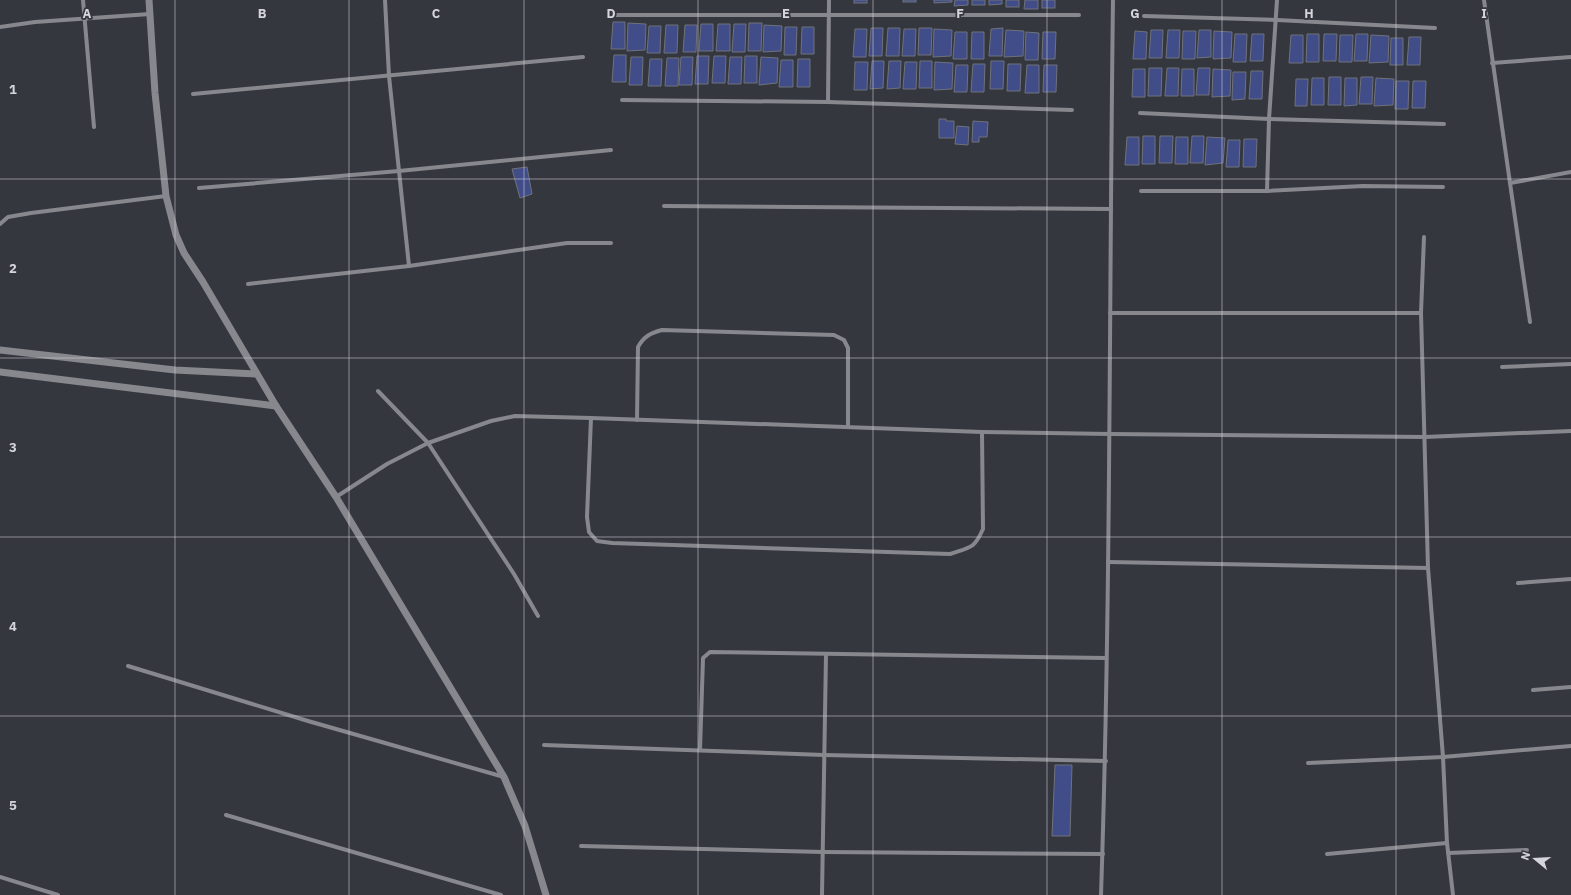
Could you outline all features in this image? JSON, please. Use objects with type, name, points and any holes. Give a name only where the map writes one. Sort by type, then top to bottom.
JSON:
[{"type":"street","points":[[83,0],[94,127]]},
{"type":"street","points":[[149,0],[155,93],[166,196],[176,235],[184,253],[203,282],[256,374],[336,497],[504,777],[526,826],[546,895]]},
{"type":"street","points":[[385,0],[389,76],[410,266]]},
{"type":"street","points":[[828,102],[829,0]]},
{"type":"street","points":[[1102,895],[1106,761],[1113,0]]},
{"type":"street","points":[[1267,191],[1269,119],[1277,20],[1277,0]]},
{"type":"street","points":[[1484,0],[1530,322]]},
{"type":"street","points":[[0,27],[35,22],[150,14]]},
{"type":"street","points":[[612,15],[1079,15]]},
{"type":"street","points":[[1144,16],[1277,20],[1435,28]]},
{"type":"street","points":[[193,94],[583,57]]},
{"type":"street","points":[[1492,63],[1571,57]]},
{"type":"street","points":[[622,100],[828,102],[1072,110]]},
{"type":"street","points":[[1140,113],[1269,119],[1444,124]]},
{"type":"street","points":[[199,188],[399,171],[611,150]]},
{"type":"street","points":[[1510,183],[1571,172]]},
{"type":"street","points":[[1141,191],[1267,191],[1363,186],[1443,187]]},
{"type":"street","points":[[0,224],[8,217],[31,213],[166,196]]},
{"type":"street","points":[[664,206],[1111,209]]},
{"type":"street","points":[[1424,237],[1421,313],[1428,568],[1452,895]]},
{"type":"street","points":[[248,284],[410,266],[567,243],[611,243]]},
{"type":"street","points":[[1110,313],[1421,313]]},
{"type":"street","points":[[637,420],[638,347],[643,338],[652,333],[662,330],[834,335],[844,340],[848,348],[848,427]]},
{"type":"street","points":[[0,350],[175,370],[256,374]]},
{"type":"street","points":[[1502,367],[1571,364]]},
{"type":"street","points":[[0,372],[276,406]]},
{"type":"street","points":[[378,391],[428,443],[514,574],[538,616]]},
{"type":"street","points":[[336,497],[387,464],[428,443],[491,420],[515,416],[982,432],[1110,434],[1425,438],[1571,432]]},
{"type":"street","points":[[591,418],[587,517],[589,532],[596,541],[619,543],[950,554],[976,543],[983,529],[982,432]]},
{"type":"street","points":[[1108,562],[1428,568]]},
{"type":"street","points":[[1518,583],[1571,579]]},
{"type":"street","points":[[700,750],[702,658],[710,652],[1106,658]]},
{"type":"street","points":[[822,895],[826,654]]},
{"type":"street","points":[[128,666],[308,721],[504,777]]},
{"type":"street","points":[[1533,690],[1571,687]]},
{"type":"street","points":[[544,745],[824,755],[1106,761]]},
{"type":"street","points":[[1308,763],[1443,757],[1571,746]]},
{"type":"street","points":[[226,815],[501,895]]},
{"type":"street","points":[[1327,854],[1447,843]]},
{"type":"street","points":[[581,846],[822,852],[1103,854]]},
{"type":"street","points":[[1448,853],[1527,850]]},
{"type":"street","points":[[0,877],[58,895]]},
{"type":"building","points":[[854,0],[867,0],[867,3],[854,3]]},
{"type":"building","points":[[903,0],[916,0],[916,2],[903,2]]},
{"type":"building","points":[[934,0],[952,0],[952,2],[934,3]]},
{"type":"building","points":[[955,0],[968,0],[968,5],[954,6]]},
{"type":"building","points":[[972,0],[985,0],[985,5],[972,5]]},
{"type":"building","points":[[989,0],[1002,0],[1002,4],[989,5]]},
{"type":"building","points":[[1006,0],[1019,0],[1019,7],[1006,7]]},
{"type":"building","points":[[1025,0],[1038,0],[1038,9],[1024,9]]},
{"type":"building","points":[[1042,0],[1055,0],[1055,8],[1042,8]]},
{"type":"building","points":[[613,22],[625,22],[625,49],[611,49]]},
{"type":"building","points":[[628,23],[646,24],[645,50],[627,51]]},
{"type":"building","points":[[749,23],[762,23],[761,51],[748,51]]},
{"type":"building","points":[[701,24],[713,24],[713,51],[699,51]]},
{"type":"building","points":[[718,24],[730,24],[730,51],[716,51]]},
{"type":"building","points":[[734,24],[746,24],[745,52],[732,52]]},
{"type":"building","points":[[666,25],[678,25],[677,53],[664,53]]},
{"type":"building","points":[[685,25],[697,25],[696,52],[683,52]]},
{"type":"building","points":[[764,25],[782,26],[781,51],[763,52]]},
{"type":"building","points":[[649,26],[661,26],[660,53],[647,53]]},
{"type":"building","points":[[785,27],[797,27],[796,55],[784,55]]},
{"type":"building","points":[[802,27],[814,27],[814,54],[801,54]]},
{"type":"building","points":[[871,28],[883,28],[882,56],[869,56]]},
{"type":"building","points":[[888,28],[900,28],[899,56],[886,56]]},
{"type":"building","points":[[919,28],[932,28],[931,55],[918,55]]},
{"type":"building","points":[[1003,28],[1002,56],[989,56],[991,29]]},
{"type":"building","points":[[855,29],[867,29],[866,57],[853,57]]},
{"type":"building","points":[[904,29],[916,29],[915,56],[902,56]]},
{"type":"building","points":[[934,29],[952,30],[951,56],[933,57]]},
{"type":"building","points":[[1006,30],[1024,31],[1023,56],[1004,57]]},
{"type":"building","points":[[1151,30],[1163,30],[1162,58],[1149,58]]},
{"type":"building","points":[[1168,30],[1180,30],[1179,58],[1166,58]]},
{"type":"building","points":[[1199,30],[1211,30],[1211,57],[1197,58]]},
{"type":"building","points":[[1135,31],[1147,32],[1146,59],[1133,59]]},
{"type":"building","points":[[1183,31],[1196,31],[1195,59],[1182,59]]},
{"type":"building","points":[[1214,31],[1232,32],[1231,58],[1213,59]]},
{"type":"building","points":[[955,32],[967,32],[967,59],[953,59]]},
{"type":"building","points":[[972,32],[984,32],[984,59],[971,59]]},
{"type":"building","points":[[1026,32],[1039,33],[1038,60],[1025,60]]},
{"type":"building","points":[[1043,32],[1056,32],[1055,59],[1042,59]]},
{"type":"building","points":[[1235,34],[1247,34],[1246,62],[1233,62]]},
{"type":"building","points":[[1252,34],[1264,34],[1263,61],[1250,61]]},
{"type":"building","points":[[1307,34],[1319,34],[1319,62],[1306,62]]},
{"type":"building","points":[[1324,34],[1337,34],[1336,61],[1323,61]]},
{"type":"building","points":[[1356,34],[1368,34],[1367,61],[1354,61]]},
{"type":"building","points":[[1291,35],[1303,35],[1303,63],[1289,63]]},
{"type":"building","points":[[1340,35],[1353,35],[1352,62],[1339,62]]},
{"type":"building","points":[[1371,35],[1389,36],[1388,62],[1369,63]]},
{"type":"building","points":[[1409,37],[1421,37],[1420,65],[1407,65]]},
{"type":"building","points":[[1391,38],[1403,38],[1403,65],[1390,65]]},
{"type":"building","points":[[614,55],[626,55],[626,82],[612,82]]},
{"type":"building","points":[[697,56],[709,56],[708,84],[695,84]]},
{"type":"building","points":[[714,56],[726,56],[725,83],[712,83]]},
{"type":"building","points":[[745,56],[757,56],[757,83],[744,83]]},
{"type":"building","points":[[631,57],[643,57],[642,85],[629,85]]},
{"type":"building","points":[[681,57],[693,57],[692,85],[679,85]]},
{"type":"building","points":[[730,57],[742,57],[741,84],[728,84]]},
{"type":"building","points":[[761,57],[778,58],[777,83],[759,85]]},
{"type":"building","points":[[667,58],[679,58],[678,86],[665,86]]},
{"type":"building","points":[[650,59],[662,59],[661,86],[648,86]]},
{"type":"building","points":[[798,59],[810,59],[810,87],[797,87]]},
{"type":"building","points":[[781,60],[793,60],[793,87],[779,87]]},
{"type":"building","points":[[872,61],[884,61],[883,88],[870,89]]},
{"type":"building","points":[[889,61],[901,61],[900,88],[887,89]]},
{"type":"building","points":[[920,61],[932,61],[932,88],[919,88]]},
{"type":"building","points":[[991,61],[1004,61],[1003,89],[990,89]]},
{"type":"building","points":[[855,62],[868,62],[867,90],[854,90]]},
{"type":"building","points":[[905,62],[917,62],[916,89],[903,89]]},
{"type":"building","points":[[935,62],[953,63],[952,89],[934,90]]},
{"type":"building","points":[[973,64],[985,64],[984,92],[971,92]]},
{"type":"building","points":[[1008,64],[1021,64],[1020,91],[1007,91]]},
{"type":"building","points":[[956,65],[968,65],[967,92],[954,92]]},
{"type":"building","points":[[1027,65],[1039,65],[1039,93],[1025,93]]},
{"type":"building","points":[[1044,65],[1057,65],[1056,92],[1043,92]]},
{"type":"building","points":[[1149,68],[1162,68],[1161,96],[1148,96]]},
{"type":"building","points":[[1167,68],[1179,68],[1178,96],[1165,96]]},
{"type":"building","points":[[1198,68],[1210,68],[1209,95],[1196,95]]},
{"type":"building","points":[[1133,69],[1145,69],[1145,97],[1132,97]]},
{"type":"building","points":[[1182,69],[1194,69],[1194,96],[1181,96]]},
{"type":"building","points":[[1213,69],[1231,70],[1230,96],[1212,97]]},
{"type":"building","points":[[1251,71],[1263,71],[1262,99],[1249,99]]},
{"type":"building","points":[[1233,72],[1246,72],[1245,99],[1232,100]]},
{"type":"building","points":[[1329,77],[1341,77],[1341,105],[1328,105]]},
{"type":"building","points":[[1361,77],[1373,77],[1372,104],[1359,104]]},
{"type":"building","points":[[1312,78],[1324,78],[1324,105],[1311,105]]},
{"type":"building","points":[[1345,78],[1357,78],[1357,105],[1344,106]]},
{"type":"building","points":[[1376,78],[1394,79],[1393,105],[1374,106]]},
{"type":"building","points":[[1296,79],[1308,79],[1307,106],[1295,106]]},
{"type":"building","points":[[1396,81],[1409,81],[1408,109],[1395,109]]},
{"type":"building","points":[[1413,81],[1426,81],[1425,108],[1412,108]]},
{"type":"building","points":[[939,119],[954,121],[954,138],[939,138]]},
{"type":"building","points":[[973,121],[988,122],[987,137],[979,137],[979,142],[972,142]]},
{"type":"building","points":[[957,126],[969,127],[968,145],[955,144]]},
{"type":"building","points":[[1143,136],[1155,136],[1155,164],[1142,164]]},
{"type":"building","points":[[1160,136],[1173,136],[1172,163],[1159,163]]},
{"type":"building","points":[[1192,136],[1204,136],[1203,163],[1190,163]]},
{"type":"building","points":[[1127,137],[1139,137],[1139,165],[1125,165]]},
{"type":"building","points":[[1176,137],[1188,137],[1188,164],[1175,164]]},
{"type":"building","points":[[1207,137],[1225,138],[1223,163],[1205,165]]},
{"type":"building","points":[[1244,139],[1257,139],[1256,167],[1243,167]]},
{"type":"building","points":[[1228,140],[1240,140],[1239,167],[1226,167]]},
{"type":"building","points":[[527,167],[532,194],[520,198],[512,169]]},
{"type":"building","points":[[1055,765],[1072,765],[1070,836],[1052,836]]}]
